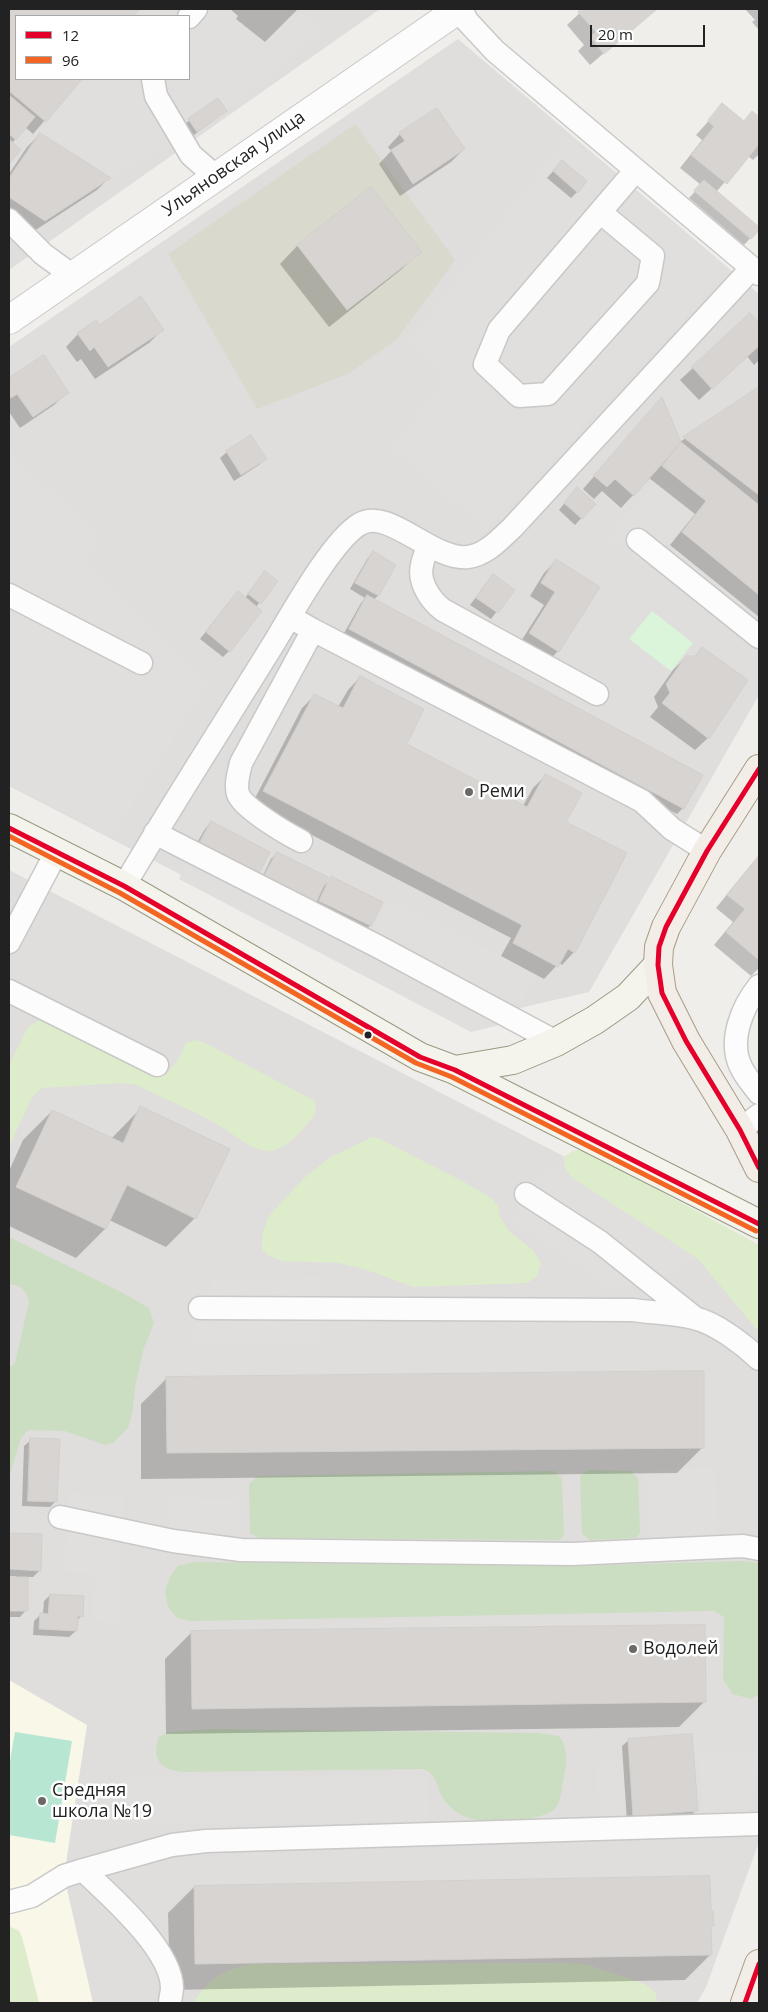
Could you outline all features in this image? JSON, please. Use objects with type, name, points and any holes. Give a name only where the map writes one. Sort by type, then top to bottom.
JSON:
[{"type":"main road","points":[[759,769],[707,852],[666,927],[659,947],[658,965],[662,993],[678,1025],[750,1123],[759,1168]]},
{"type":"main road","points":[[9,828],[124,886],[420,1057],[455,1070],[759,1224]]},
{"type":"main road","points":[[455,1070],[513,1060],[556,1042],[595,1020],[628,998],[658,965]]},
{"type":"main road","points":[[745,2003],[759,1964]]},
{"type":"street","name":"Ульяновская улица","points":[[9,320],[215,176],[460,9]]},
{"type":"lane","points":[[124,886],[155,833],[333,550],[360,523],[372,520],[392,525],[428,546],[451,556],[469,557],[490,548],[512,528],[756,271],[495,51],[467,21],[460,9]]},
{"type":"lane","points":[[153,80],[156,96],[191,155],[215,176]]},
{"type":"lane","points":[[600,212],[653,256],[648,283],[548,394],[519,396],[485,364],[499,330],[600,212],[636,170]]},
{"type":"lane","points":[[9,220],[43,254],[74,276]]},
{"type":"lane","points":[[638,540],[759,637]]},
{"type":"lane","points":[[428,546],[421,567],[425,588],[434,603],[443,610],[597,694]]},
{"type":"lane","points":[[9,595],[141,663]]},
{"type":"lane","points":[[290,617],[642,801],[672,829],[707,852]]},
{"type":"lane","points":[[301,841],[254,811],[238,795],[237,782],[241,762],[313,630]]},
{"type":"lane","points":[[155,833],[379,947],[556,1042]]},
{"type":"lane","points":[[9,942],[56,853]]},
{"type":"lane","points":[[759,986],[748,999],[742,1012],[737,1044],[740,1066],[759,1093]]},
{"type":"lane","points":[[9,991],[157,1064]]},
{"type":"lane","points":[[526,1194],[600,1242],[695,1318],[722,1331],[749,1349],[759,1359]]},
{"type":"lane","points":[[200,1308],[633,1310],[695,1318]]},
{"type":"lane","points":[[60,1517],[174,1541],[242,1550],[572,1554],[743,1546],[759,1549]]},
{"type":"lane","points":[[9,1902],[32,1896],[64,1876],[172,1844],[206,1841],[759,1824]]},
{"type":"lane","points":[[83,1870],[150,1938],[167,1968],[172,1986],[170,2003]]},
{"type":"shaded area","points":[[9,9],[380,9],[9,270]]},
{"type":"shaded area","points":[[144,9],[286,9],[297,18],[302,13],[325,30],[227,111],[218,98],[188,119],[197,132],[111,178],[40,130],[83,80],[190,80],[190,15],[139,15]]},
{"type":"shaded area","points":[[458,39],[759,294],[759,695],[589,992],[464,1021],[9,786],[9,347]]},
{"type":"shaded area","points":[[355,124],[455,260],[397,339],[348,374],[257,409],[168,254]]},
{"type":"shaded area","points":[[566,135],[718,260],[719,282],[486,530],[390,448],[443,380],[407,343]],"holes":[[[562,160],[587,181],[578,192],[553,171]]]},
{"type":"shaded area","points":[[9,450],[101,538],[84,562],[208,684],[112,837],[9,784]]},
{"type":"shaded area","points":[[659,477],[699,508],[647,569],[607,538]]},
{"type":"shaded area","points":[[683,534],[759,597],[759,626],[669,551]]},
{"type":"shaded area","points":[[196,845],[370,933],[390,899],[537,974],[512,1022],[471,1032],[179,879]]},
{"type":"shaded area","points":[[9,870],[759,1257],[759,1842],[706,1987],[697,2003],[9,2003]]},
{"type":"shaded area","points":[[549,1163],[698,1259],[643,1286],[604,1287],[573,1262],[512,1221]]},
{"type":"shaded area","points":[[322,1277],[318,1342],[187,1345],[213,1280]]},
{"type":"shaded area","points":[[715,1467],[718,1535],[649,1538],[646,1470]]},
{"type":"shaded area","points":[[69,1493],[124,1495],[119,1622],[92,1621],[94,1573],[65,1572]]},
{"type":"shaded area","points":[[170,1498],[239,1499],[238,1534],[168,1533]]},
{"type":"shaded area","name":"Средняя школа №19","points":[[9,1680],[87,1725],[64,1876],[93,2003],[9,2003]]},
{"type":"shaded area","points":[[759,1750],[751,1808],[703,1811],[698,1751]]},
{"type":"shaded area","points":[[626,1761],[629,1815],[599,1816],[596,1763]]},
{"type":"shaded area","points":[[427,1775],[429,1821],[122,1825],[128,1777]]},
{"type":"green space","points":[[652,611],[693,643],[671,671],[629,639]]},
{"type":"green space","points":[[40,1020],[57,1025],[160,1076],[167,1074],[178,1060],[186,1043],[196,1040],[205,1043],[315,1101],[316,1113],[302,1130],[283,1147],[270,1151],[256,1148],[219,1125],[136,1085],[121,1083],[42,1088],[32,1097],[9,1147],[9,1065],[28,1027]]},
{"type":"green space","points":[[372,1137],[380,1139],[466,1183],[491,1198],[498,1206],[500,1217],[510,1232],[533,1250],[541,1264],[537,1276],[527,1283],[414,1287],[364,1269],[338,1263],[283,1261],[269,1256],[262,1249],[262,1235],[269,1216],[303,1179],[329,1158]]},
{"type":"green space","points":[[583,1149],[759,1245],[759,1332],[698,1259],[572,1178],[565,1169],[564,1157],[572,1151]]},
{"type":"green space","points":[[9,1237],[123,1293],[149,1308],[154,1323],[143,1351],[128,1428],[113,1443],[105,1445],[65,1431],[28,1430],[21,1438],[9,1478],[9,1368],[15,1363],[29,1302],[23,1289],[9,1284]]},
{"type":"green space","points":[[588,1470],[631,1471],[638,1478],[640,1533],[636,1538],[590,1540],[582,1534],[580,1476]]},
{"type":"green space","points":[[554,1471],[562,1478],[564,1536],[559,1540],[259,1538],[250,1533],[249,1484],[258,1476]]},
{"type":"green space","points":[[741,1561],[759,1563],[759,1694],[751,1699],[733,1694],[723,1680],[724,1617],[714,1611],[191,1621],[177,1618],[168,1607],[165,1591],[170,1577],[178,1566],[194,1562],[570,1566]]},
{"type":"green space","points":[[214,1729],[538,1733],[559,1736],[564,1745],[566,1765],[560,1799],[557,1806],[551,1811],[528,1819],[486,1821],[466,1817],[449,1806],[442,1797],[434,1778],[422,1769],[181,1772],[168,1768],[159,1761],[156,1751],[159,1737],[169,1732]]},
{"type":"green space","points":[[15,1732],[72,1741],[55,1843],[9,1835],[9,1767]]},
{"type":"green space","points":[[9,1926],[19,1931],[22,1937],[39,2003],[9,2003]]},
{"type":"green space","points":[[252,1964],[585,1964],[645,1984],[655,1992],[658,2003],[193,2003],[205,1987],[218,1976]]},
{"type":"building","points":[[9,9],[139,9],[134,15],[15,15],[15,80],[81,80],[46,122],[9,91]]},
{"type":"building","points":[[582,9],[656,10],[604,54],[590,37],[596,32],[578,12]]},
{"type":"building","points":[[9,95],[35,117],[16,140],[9,134]]},
{"type":"building","points":[[218,98],[227,111],[197,132],[188,119]]},
{"type":"building","points":[[722,103],[744,121],[752,111],[759,117],[759,144],[727,184],[691,155],[714,127],[708,121]]},
{"type":"building","points":[[437,108],[465,149],[413,184],[391,150],[405,141],[399,133]]},
{"type":"building","points":[[40,133],[111,178],[45,221],[9,197],[9,178]]},
{"type":"building","points":[[9,139],[21,150],[9,164]]},
{"type":"building","points":[[562,160],[587,181],[578,193],[553,171]]},
{"type":"building","points":[[704,180],[759,227],[759,230],[751,239],[694,191]]},
{"type":"building","points":[[371,187],[422,252],[347,310],[297,245]]},
{"type":"building","points":[[141,296],[164,330],[108,367],[94,347],[90,351],[77,333],[96,320],[99,325]]},
{"type":"building","points":[[750,313],[759,323],[759,346],[712,389],[692,367]]},
{"type":"building","points":[[44,355],[69,393],[33,417],[17,394],[11,398],[9,394],[9,378]]},
{"type":"building","points":[[759,387],[759,495],[683,437]]},
{"type":"building","points":[[662,397],[681,442],[634,496],[615,479],[607,487],[594,476]]},
{"type":"building","points":[[251,435],[267,459],[241,475],[226,451]]},
{"type":"building","points":[[681,442],[759,505],[759,595],[682,532],[706,501],[662,466]]},
{"type":"building","points":[[577,487],[596,504],[582,519],[564,503]]},
{"type":"building","points":[[373,551],[396,565],[379,596],[355,583]]},
{"type":"building","points":[[556,559],[600,587],[559,652],[529,633],[555,592],[541,583]]},
{"type":"building","points":[[265,571],[278,581],[261,604],[248,594]]},
{"type":"building","points":[[493,574],[515,590],[498,613],[476,598]]},
{"type":"building","points":[[238,591],[262,611],[230,652],[206,632]]},
{"type":"building","points":[[367,595],[703,775],[684,809],[349,629]]},
{"type":"building","points":[[702,647],[748,680],[709,739],[662,703],[670,693],[666,684],[686,656],[695,656]]},
{"type":"building","points":[[360,676],[424,709],[407,744],[527,807],[545,774],[582,793],[566,822],[627,853],[575,953],[568,949],[558,967],[513,943],[522,925],[263,791],[314,694],[343,708]]},
{"type":"building","points":[[211,821],[270,852],[259,873],[200,842]]},
{"type":"building","points":[[277,852],[328,877],[316,902],[264,876]]},
{"type":"building","points":[[759,856],[759,960],[726,932],[745,909],[727,895]]},
{"type":"building","points":[[331,876],[383,902],[371,926],[319,901]]},
{"type":"building","points":[[140,1106],[230,1149],[196,1219],[127,1185],[106,1229],[16,1187],[52,1110],[123,1143]]},
{"type":"building","points":[[704,1371],[704,1448],[167,1453],[166,1377]]},
{"type":"building","points":[[30,1438],[60,1439],[57,1502],[28,1501]]},
{"type":"building","points":[[9,1533],[42,1534],[41,1571],[9,1569]]},
{"type":"building","points":[[9,1577],[28,1577],[28,1611],[9,1611]]},
{"type":"building","points":[[50,1594],[84,1596],[83,1617],[78,1616],[77,1631],[39,1629],[40,1613],[48,1614]]},
{"type":"building","points":[[705,1625],[706,1702],[192,1709],[191,1631]]},
{"type":"building","points":[[692,1734],[698,1811],[633,1816],[628,1739]]},
{"type":"building","points":[[710,1876],[711,1911],[713,1911],[714,1926],[711,1926],[712,1955],[195,1964],[194,1886]]},
{"type":"transit line","name":"12","points":[[759,769],[707,851],[666,927],[659,947],[658,965],[662,993],[686,1041],[740,1130],[759,1168]]},
{"type":"transit line","name":"12","points":[[9,828],[124,886],[420,1057],[455,1070],[759,1224]]},
{"type":"transit line","name":"96","points":[[9,836],[120,893],[416,1063],[452,1077],[756,1231]]},
{"type":"transit line","name":"12","points":[[745,2003],[759,1964]]},
{"type":"place","name":"Реми","points":[[469,792]]},
{"type":"place","name":"Водолей","points":[[633,1649]]},
{"type":"place","name":"Средняя школа №19","points":[[42,1801]]}]
